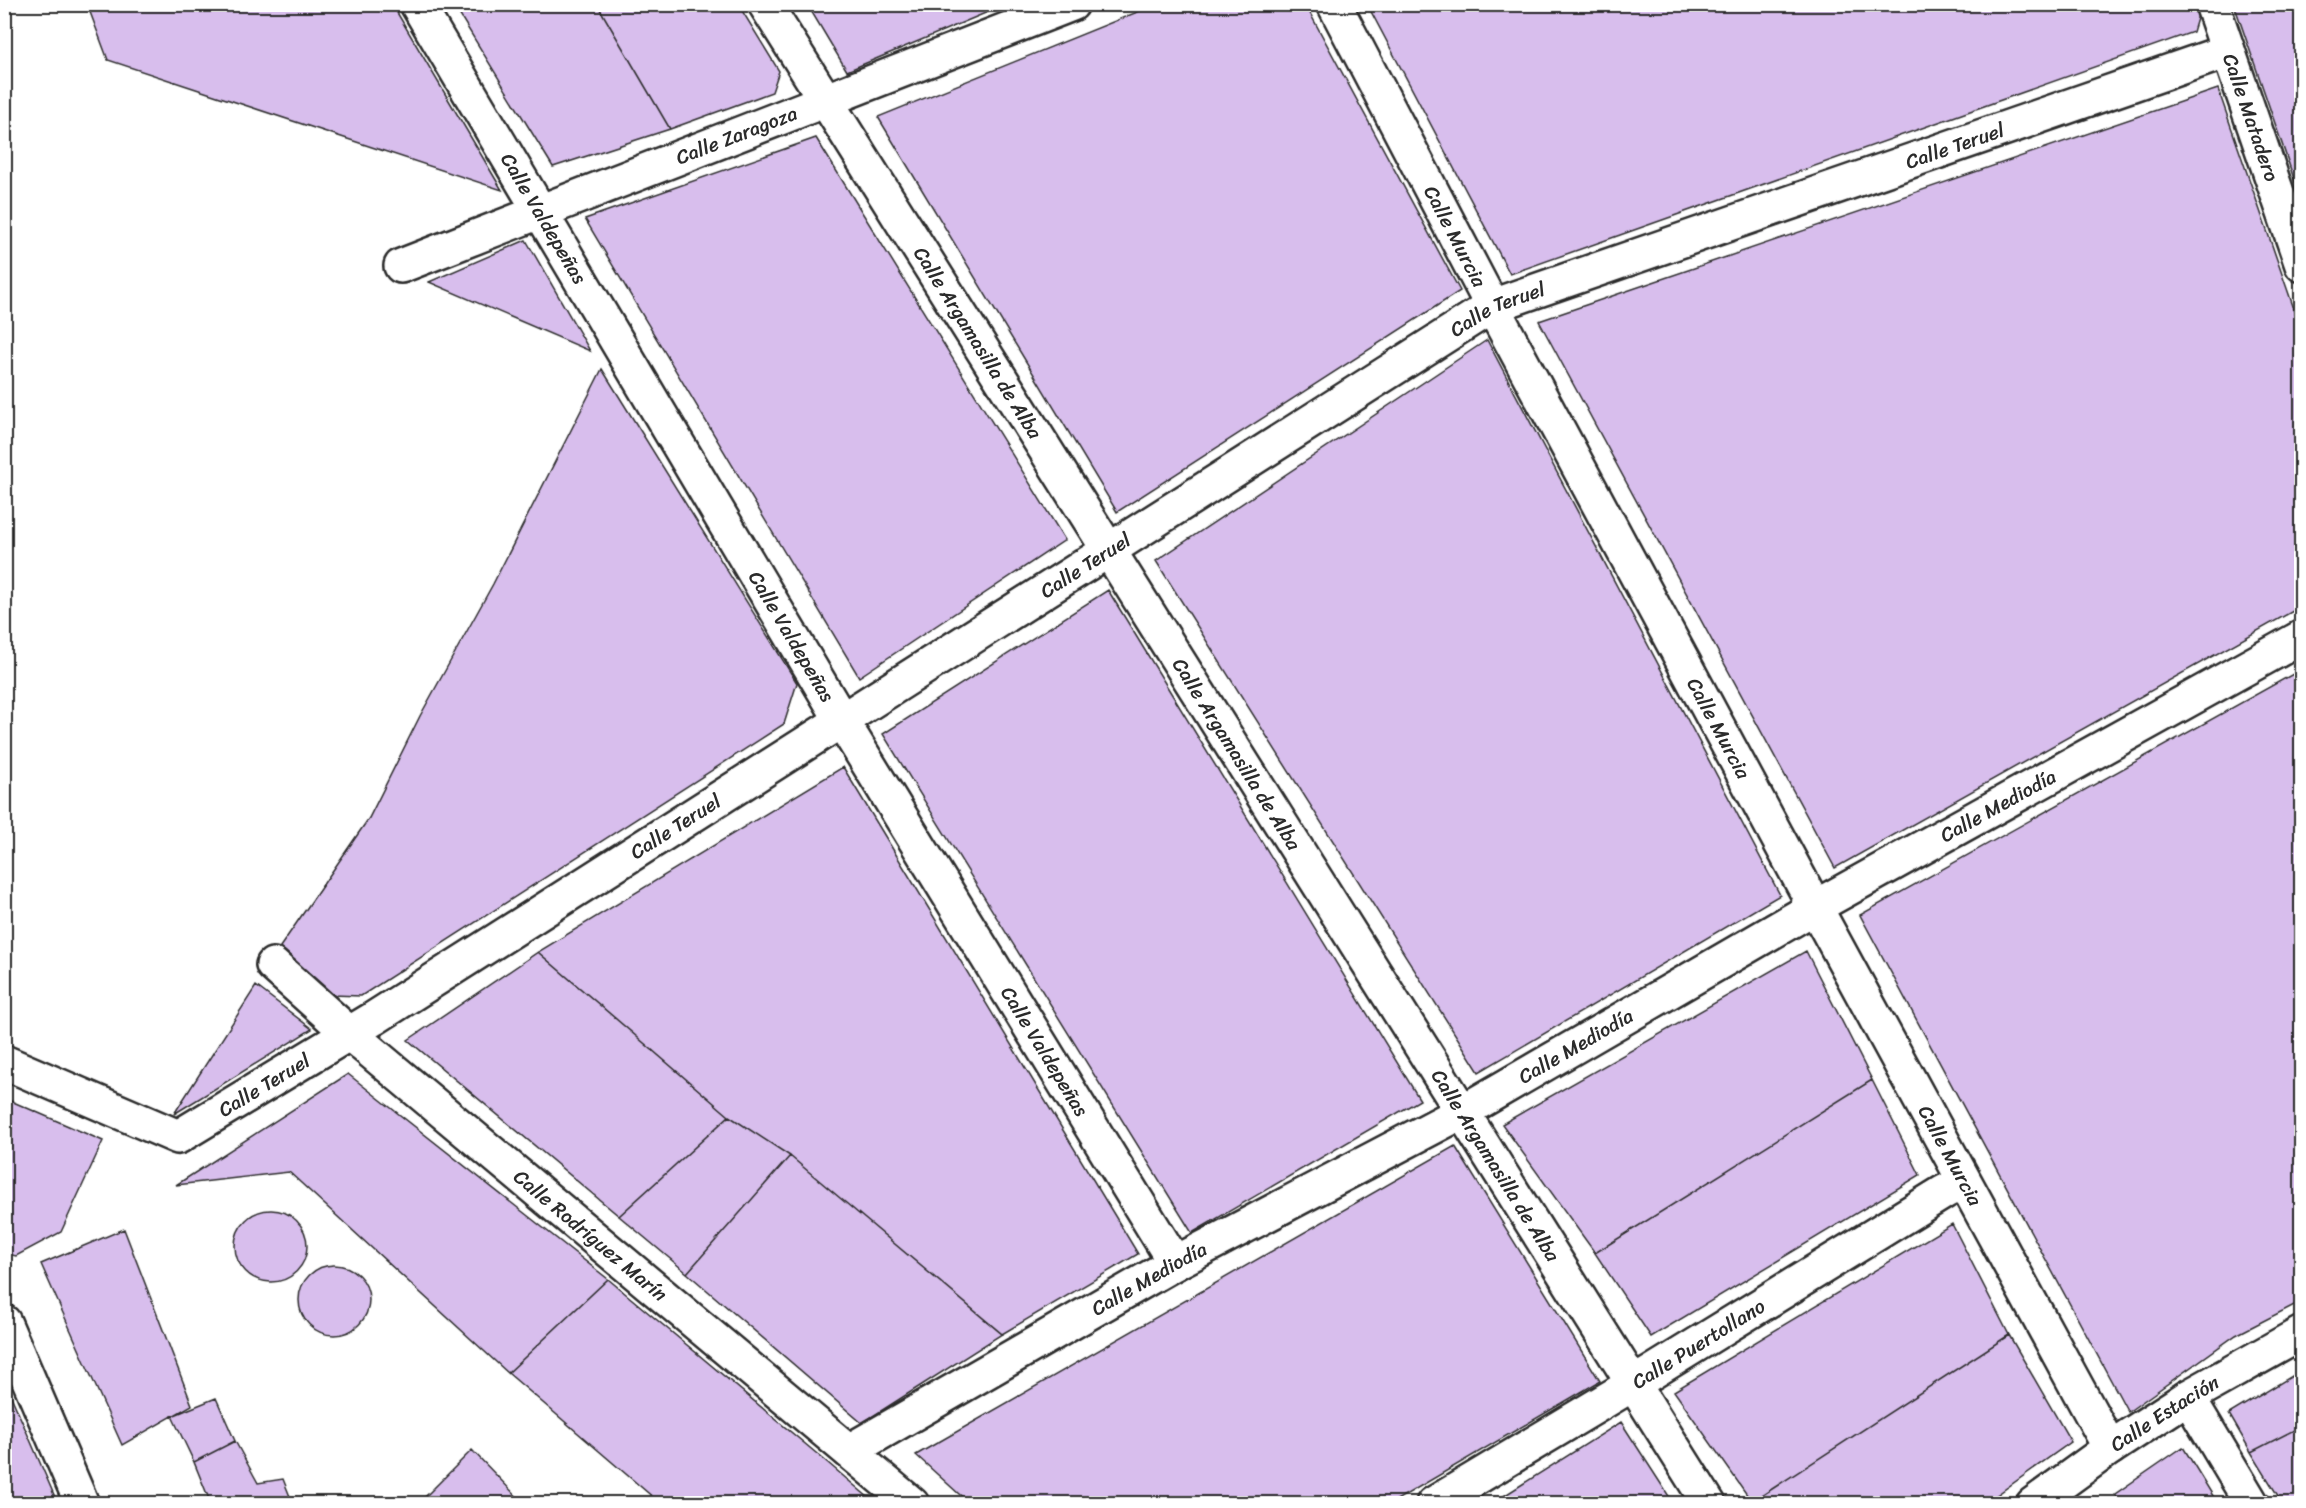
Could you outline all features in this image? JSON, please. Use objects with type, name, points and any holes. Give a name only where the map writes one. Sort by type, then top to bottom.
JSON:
[{"type":"street","name":"Calle Valdepeñas","points":[[417,4],[842,721],[1175,1263]]},
{"type":"street","name":"Calle Argamasilla de Alba","points":[[765,4],[1709,1503]]},
{"type":"street","name":"Calle Zaragoza","points":[[401,266],[1072,4]]},
{"type":"street","name":"Calle Murcia","points":[[1334,4],[1492,306],[1815,907],[2110,1448]]},
{"type":"street","name":"Calle Matadero","points":[[2212,4],[2301,265]]},
{"type":"street","name":"Calle Teruel","points":[[4,1062],[178,1137],[350,1034],[1492,306],[2228,51]]},
{"type":"street","name":"Calle Mediodía","points":[[849,1451],[1175,1263],[1462,1112],[1815,907],[2301,637]]},
{"type":"street","name":"Calle Rodríguez Marín","points":[[273,965],[350,1034],[912,1503]]},
{"type":"street","name":"Calle Puertollano","points":[[1433,1503],[1634,1384],[1934,1198],[1964,1182]]},
{"type":"street","points":[[4,1322],[82,1503]]},
{"type":"street","name":"Calle Estación","points":[[2033,1503],[2110,1448],[2188,1397],[2301,1333]]},
{"type":"street","points":[[2188,1397],[2252,1503]]},
{"type":"building","points":[[87,4],[392,4],[502,190],[108,60]]},
{"type":"building","points":[[453,4],[597,4],[670,129],[553,167]]},
{"type":"building","points":[[597,4],[738,4],[779,71],[772,92],[670,129]]},
{"type":"building","points":[[807,4],[1007,4],[847,71]]},
{"type":"building","points":[[1157,4],[1305,4],[1460,291],[1117,512],[878,117]]},
{"type":"building","points":[[1367,4],[2194,4],[2198,15],[2193,32],[1510,274]]},
{"type":"building","points":[[2234,4],[2302,4],[2302,202]]},
{"type":"building","points":[[2218,89],[2302,332],[2302,606],[1835,868],[1539,321]]},
{"type":"building","points":[[816,138],[1065,540],[859,677],[585,219]]},
{"type":"building","points":[[526,240],[590,351],[429,282]]},
{"type":"building","points":[[1487,340],[1780,895],[1479,1072],[1156,561]]},
{"type":"building","points":[[602,369],[797,683],[784,724],[361,996],[332,995],[280,947],[369,818],[420,716],[493,584]]},
{"type":"building","points":[[1108,590],[1420,1100],[1192,1233],[883,734]]},
{"type":"building","points":[[2302,669],[2302,1301],[2236,1335],[2128,1412],[1860,915]]},
{"type":"building","points":[[843,767],[1138,1254],[1002,1334],[790,1156],[729,1116],[538,952]]},
{"type":"building","points":[[1806,951],[1872,1080],[1595,1253],[1502,1124]]},
{"type":"building","points":[[538,952],[729,1116],[619,1216],[408,1040]]},
{"type":"building","points":[[256,986],[312,1029],[174,1114]]},
{"type":"building","points":[[348,1074],[608,1279],[508,1373],[289,1172],[176,1185]]},
{"type":"building","points":[[1872,1080],[1920,1175],[1651,1337],[1595,1253]]},
{"type":"building","points":[[4,1098],[103,1141],[61,1232],[16,1256],[4,1253]]},
{"type":"building","points":[[729,1116],[790,1156],[687,1273],[619,1216]]},
{"type":"building","points":[[1455,1146],[1600,1381],[1390,1504],[970,1504],[916,1455]]},
{"type":"building","points":[[790,1156],[1002,1334],[862,1423],[687,1273]]},
{"type":"building","points":[[271,1210],[291,1216],[301,1226],[307,1246],[301,1266],[291,1276],[271,1282],[251,1276],[241,1266],[235,1246],[241,1226],[251,1216]]},
{"type":"building","points":[[1952,1224],[2009,1335],[1752,1502],[1674,1391]]},
{"type":"building","points":[[124,1229],[192,1405],[122,1445],[41,1264]]},
{"type":"building","points":[[334,1265],[347,1268],[359,1275],[366,1287],[369,1300],[366,1313],[359,1325],[347,1332],[334,1335],[321,1332],[309,1325],[302,1313],[299,1300],[302,1287],[309,1275],[321,1268]]},
{"type":"building","points":[[608,1279],[876,1504],[661,1504],[508,1373]]},
{"type":"building","points":[[2009,1335],[2071,1442],[1984,1504],[1753,1504],[1752,1502]]},
{"type":"building","points":[[2302,1370],[2302,1426],[2251,1452],[2229,1414]]},
{"type":"building","points":[[4,1380],[58,1504],[4,1504]]},
{"type":"building","points":[[216,1398],[235,1441],[194,1462],[172,1416]]},
{"type":"building","points":[[1621,1422],[1674,1504],[1491,1504]]},
{"type":"building","points":[[2302,1426],[2302,1504],[2283,1504],[2251,1452]]},
{"type":"building","points":[[235,1441],[258,1483],[283,1479],[293,1504],[211,1504],[194,1462]]},
{"type":"building","points":[[2183,1447],[2218,1504],[2121,1504],[2115,1494]]},
{"type":"building","points":[[472,1450],[524,1504],[418,1504]]}]
